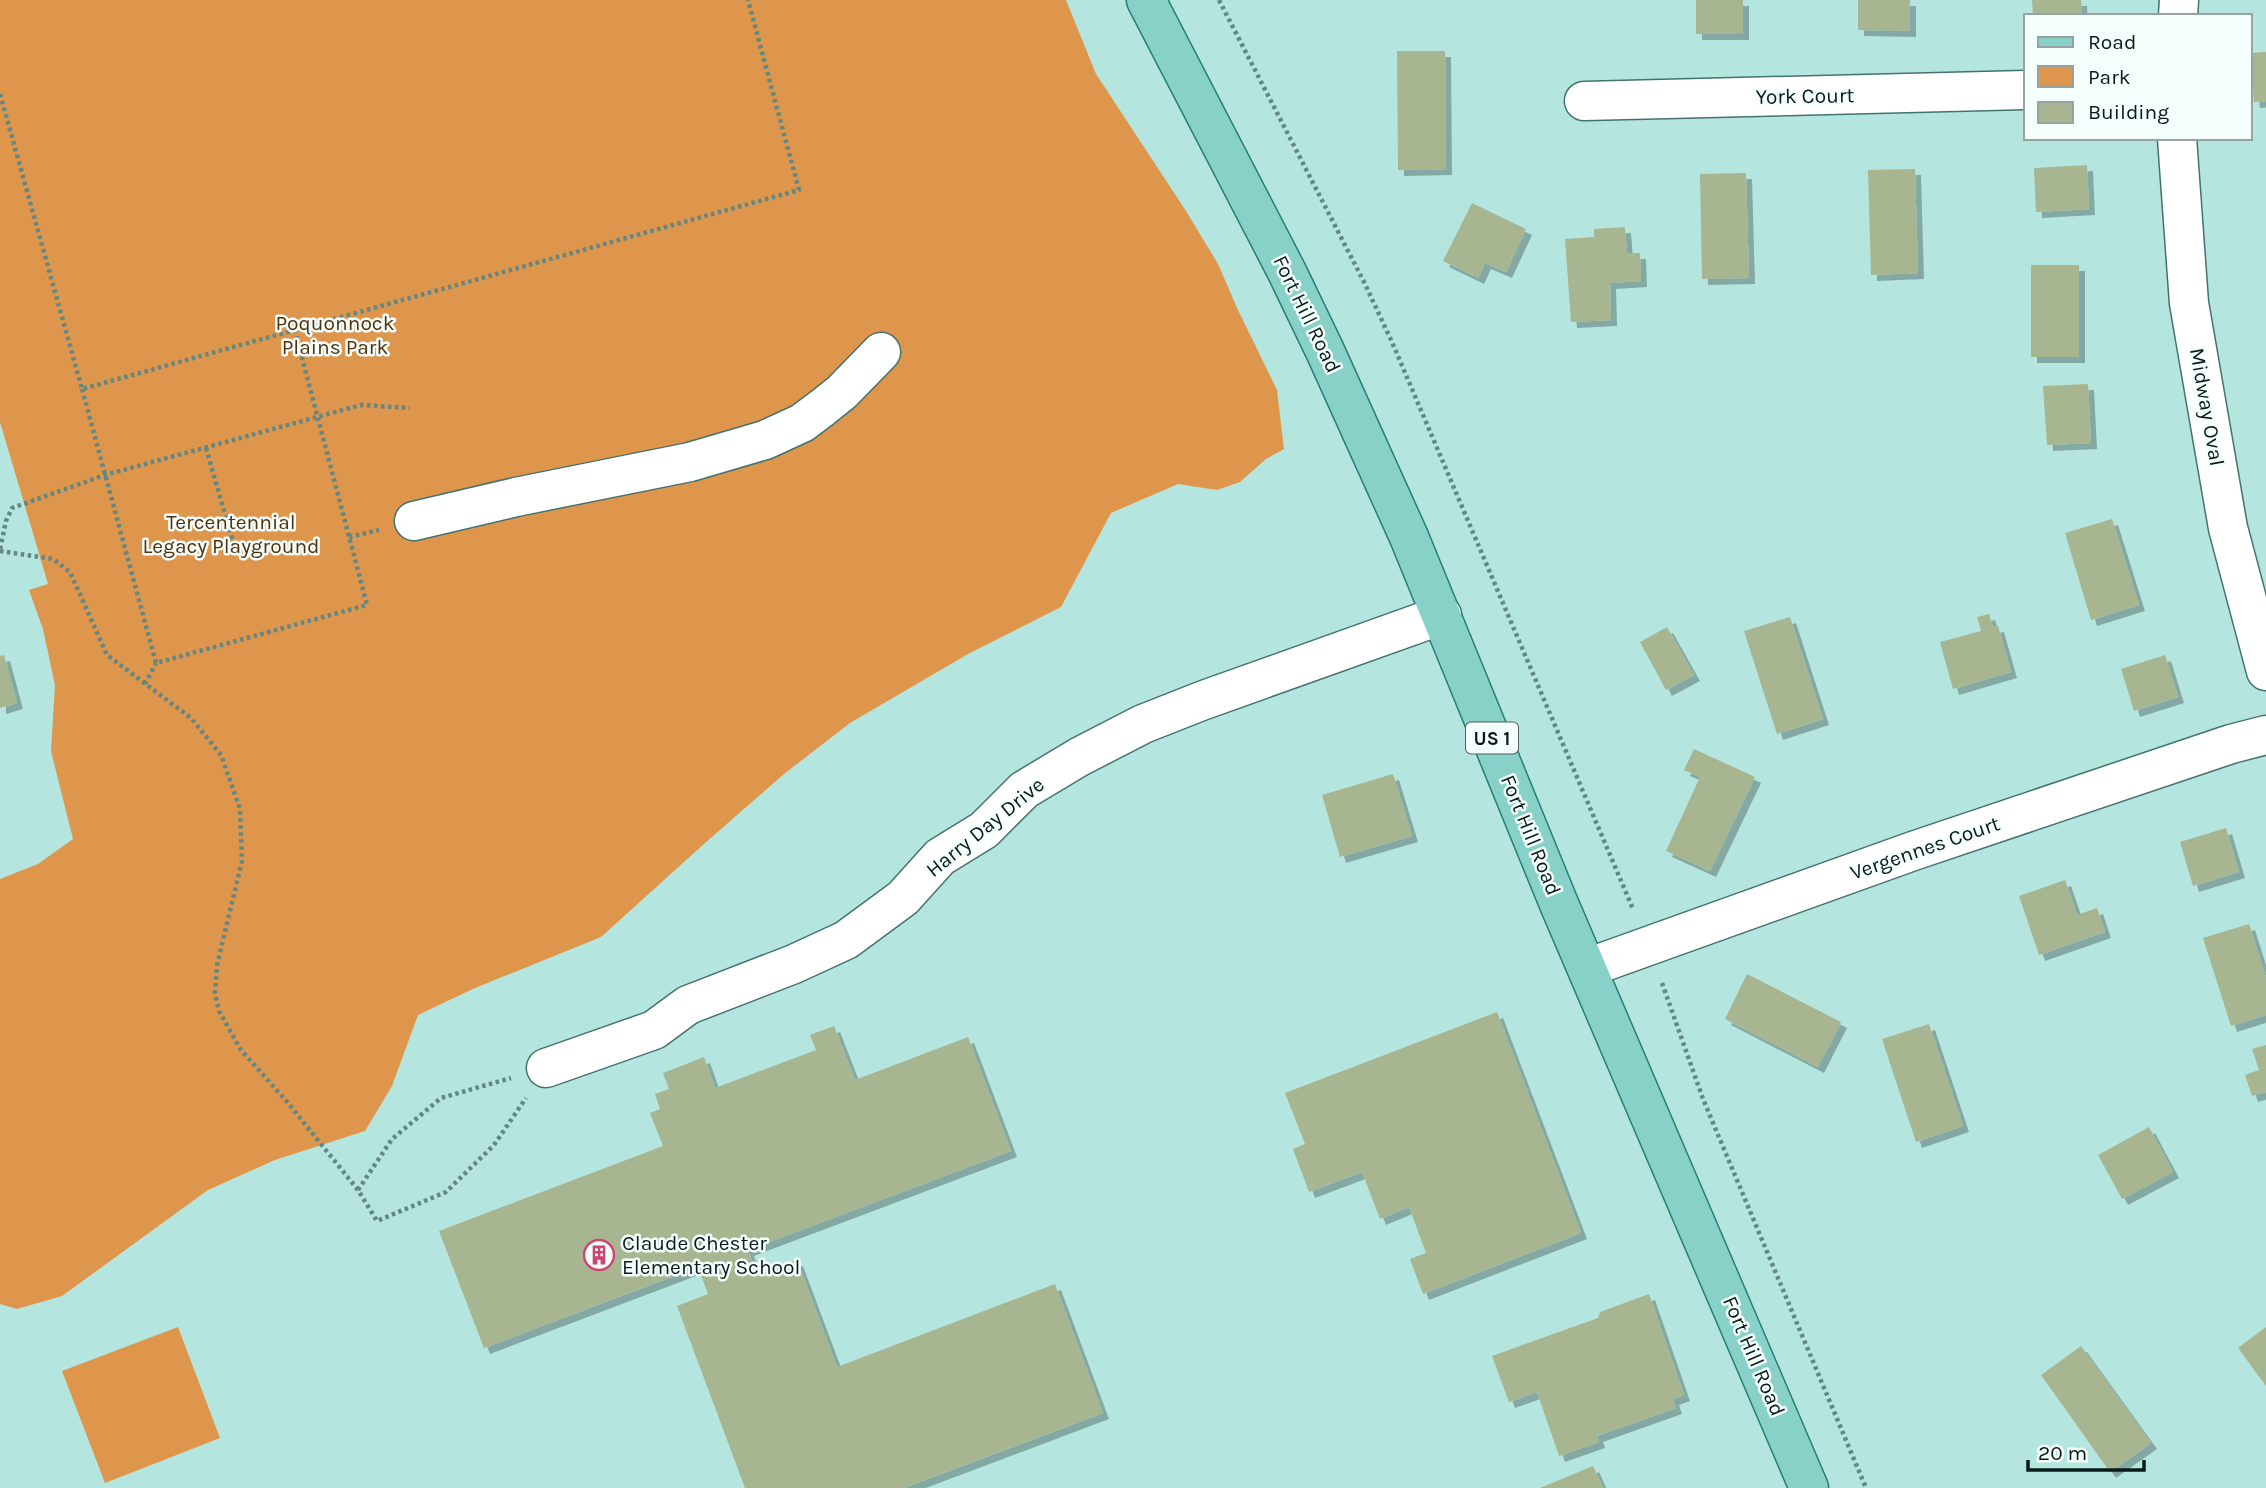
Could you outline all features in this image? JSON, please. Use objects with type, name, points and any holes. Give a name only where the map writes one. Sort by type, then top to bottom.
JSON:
[{"type":"main road","name":"Fort Hill Road","points":[[1146,0],[1325,351],[1442,615],[1587,968],[1809,1488]]},
{"type":"street","name":"York Court","points":[[1584,101],[2024,90]]},
{"type":"street","name":"Midway Oval","points":[[2177,140],[2189,303],[2228,528],[2266,671]]},
{"type":"street","points":[[414,521],[516,497],[691,462],[765,440],[802,423],[822,408],[881,352]]},
{"type":"street","name":"Harry Day Drive","points":[[545,1068],[654,1030],[688,1005],[794,964],[846,940],[903,898],[940,858],[984,830],[1024,790],[1133,729],[1203,700],[1442,615]]},
{"type":"street","name":"Vergennes Court","points":[[1587,968],[1913,851],[2231,744],[2266,735]]},
{"type":"path","points":[[82,389],[799,190],[748,0]]},
{"type":"path","points":[[1219,0],[1387,331],[1633,909]]},
{"type":"path","points":[[0,94],[156,663],[145,684]]},
{"type":"path","points":[[156,663],[367,605],[295,331]]},
{"type":"path","points":[[410,408],[362,405],[105,475],[12,508],[6,521],[0,550],[53,559],[70,572],[107,655],[191,718],[221,755],[240,809],[242,861],[217,965],[215,993],[219,1011],[241,1050],[358,1190],[377,1222],[446,1192],[494,1145],[545,1068]]},
{"type":"path","points":[[206,448],[235,550]]},
{"type":"path","points":[[1664,987],[1703,1098],[1866,1488]]},
{"type":"path","points":[[358,1190],[392,1139],[441,1098],[545,1068]]},
{"type":"green space","name":"Poquonnock Plains Park","points":[[0,0],[1066,0],[1096,74],[1218,264],[1277,390],[1284,449],[1266,459],[1240,482],[1217,490],[1178,484],[1111,513],[1061,607],[968,654],[850,723],[784,774],[601,937],[475,988],[418,1015],[392,1086],[365,1131],[275,1160],[208,1190],[62,1296],[17,1309],[0,1304],[0,879],[38,864],[73,839],[51,751],[55,685],[43,629],[29,590],[48,584],[0,422]]},
{"type":"green space","points":[[178,1327],[220,1438],[105,1483],[62,1371]]},
{"type":"building","points":[[1696,0],[1743,0],[1743,34],[1696,34]]},
{"type":"building","points":[[1858,0],[1910,0],[1910,31],[1858,30]]},
{"type":"building","points":[[2032,0],[2081,0],[2082,14],[2033,14]]},
{"type":"building","points":[[1397,51],[1445,51],[1446,169],[1398,170]]},
{"type":"building","points":[[2266,52],[2266,101],[2254,102],[2252,53]]},
{"type":"building","points":[[2087,165],[2089,209],[2036,212],[2034,168]]},
{"type":"building","points":[[1915,169],[1918,273],[1871,275],[1868,170]]},
{"type":"building","points":[[1746,173],[1749,278],[1702,279],[1700,174]]},
{"type":"building","points":[[1472,203],[1526,229],[1506,272],[1485,263],[1478,278],[1443,261]]},
{"type":"building","points":[[1625,227],[1627,253],[1640,253],[1641,281],[1610,283],[1611,320],[1571,322],[1565,239],[1594,237],[1594,229]]},
{"type":"building","points":[[2031,265],[2079,265],[2079,357],[2031,357]]},
{"type":"building","points":[[2088,384],[2091,443],[2047,445],[2043,386]]},
{"type":"building","points":[[2112,519],[2139,605],[2091,620],[2065,533]]},
{"type":"building","points":[[1989,614],[1993,627],[1998,626],[2011,672],[1953,689],[1940,642],[1981,631],[1977,617]]},
{"type":"building","points":[[1790,617],[1823,719],[1777,734],[1744,631]]},
{"type":"building","points":[[1667,627],[1694,675],[1666,690],[1640,642]]},
{"type":"building","points":[[4,655],[17,703],[0,708],[0,656]]},
{"type":"building","points":[[2165,655],[2178,697],[2134,711],[2121,669]]},
{"type":"building","points":[[1694,749],[1755,777],[1710,871],[1666,851],[1700,777],[1684,770]]},
{"type":"building","points":[[1393,774],[1412,836],[1340,857],[1322,795]]},
{"type":"building","points":[[2226,828],[2239,872],[2193,886],[2180,842]]},
{"type":"building","points":[[2065,880],[2077,915],[2097,908],[2105,932],[2039,955],[2019,896]]},
{"type":"building","points":[[2249,924],[2266,978],[2266,1015],[2231,1026],[2203,938]]},
{"type":"building","points":[[1747,974],[1841,1022],[1818,1067],[1725,1019]]},
{"type":"building","points":[[1497,1012],[1581,1233],[1423,1294],[1410,1259],[1426,1253],[1409,1207],[1380,1219],[1362,1172],[1309,1192],[1293,1149],[1305,1144],[1285,1093]]},
{"type":"building","points":[[1929,1024],[1963,1126],[1916,1142],[1882,1039]]},
{"type":"building","name":"Claude Chester Elementary School","points":[[834,1026],[855,1080],[968,1037],[1011,1151],[748,1250],[757,1275],[797,1260],[837,1367],[1055,1284],[1103,1413],[904,1488],[745,1488],[677,1306],[708,1294],[698,1267],[484,1348],[439,1231],[663,1146],[650,1113],[660,1109],[655,1094],[669,1089],[663,1073],[704,1057],[715,1088],[816,1050],[810,1035]]},
{"type":"building","points":[[2266,1045],[2266,1092],[2252,1096],[2245,1075],[2259,1070],[2252,1049]]},
{"type":"building","points":[[2149,1127],[2173,1172],[2122,1199],[2098,1155]]},
{"type":"building","points":[[1649,1294],[1684,1395],[1673,1399],[1676,1408],[1597,1436],[1599,1442],[1559,1456],[1537,1392],[1509,1402],[1492,1356],[1598,1318],[1600,1312]]},
{"type":"building","points":[[2266,1327],[2266,1386],[2238,1348]]},
{"type":"building","points":[[2081,1346],[2151,1443],[2110,1472],[2041,1375]]},
{"type":"building","points":[[1593,1466],[1603,1488],[1540,1488]]},
{"type":"place","name":"Claude Chester Elementary School","points":[[599,1255]]},
{"type":"park label","name":"Tercentennial Legacy Playground","points":[[231,534]]}]
